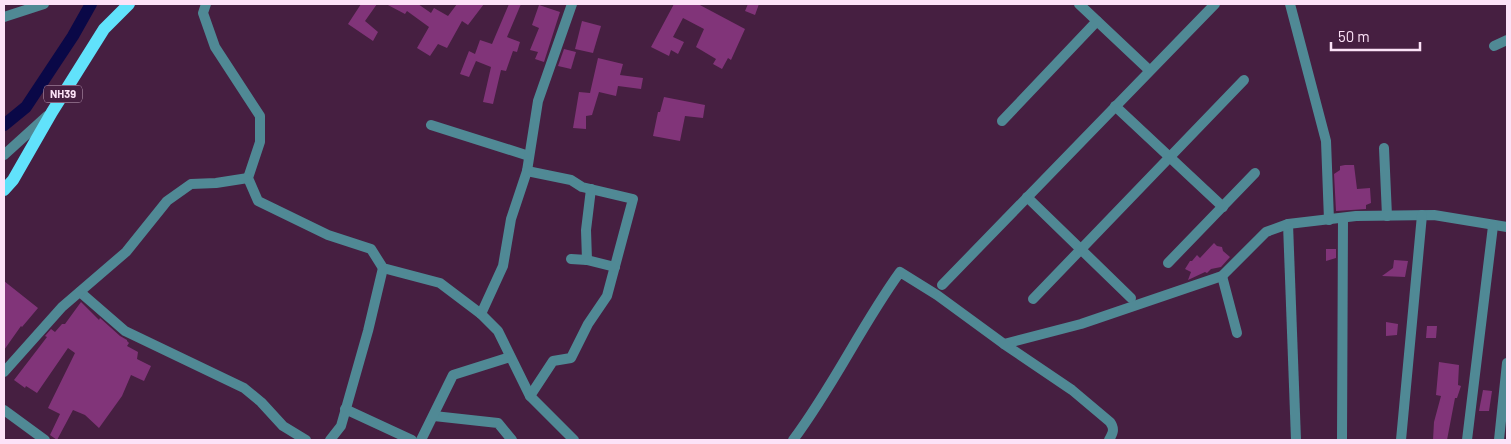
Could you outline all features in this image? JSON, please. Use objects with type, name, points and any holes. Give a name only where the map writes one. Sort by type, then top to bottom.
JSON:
[{"type":"main road","name":"NH39","points":[[4,190],[13,180],[52,112],[104,29],[128,4]]},
{"type":"street","points":[[4,17],[44,4]]},
{"type":"street","points":[[206,4],[203,13],[215,47],[260,116],[260,142],[248,178],[258,201],[328,235],[371,249],[383,268],[440,283],[482,314],[498,331],[530,396],[574,440]]},
{"type":"street","points":[[482,314],[503,266],[511,219],[526,171],[538,101],[572,4]]},
{"type":"street","points":[[1080,4],[1149,70]]},
{"type":"street","points":[[942,285],[1215,4]]},
{"type":"street","points":[[1290,4],[1326,141],[1329,220]]},
{"type":"street","points":[[1002,121],[1097,21]]},
{"type":"street","points":[[1494,46],[1507,40]]},
{"type":"street","points":[[1033,299],[1244,80]]},
{"type":"street","points":[[1114,106],[1223,207]]},
{"type":"street","points":[[4,155],[52,112]]},
{"type":"street","points":[[431,125],[529,156]]},
{"type":"street","points":[[1384,148],[1387,216]]},
{"type":"street","points":[[526,171],[571,180],[582,187],[633,199],[607,296],[588,324],[571,358],[553,361],[530,396]]},
{"type":"street","points":[[1168,263],[1255,173]]},
{"type":"street","points":[[4,372],[62,307],[126,252],[167,201],[191,184],[216,183],[248,178]]},
{"type":"street","points":[[587,260],[586,230],[591,189]]},
{"type":"street","points":[[1027,197],[1131,298]]},
{"type":"street","points":[[1401,440],[1422,215]]},
{"type":"street","points":[[1004,344],[1081,324],[1222,276],[1266,232],[1288,224],[1343,218],[1434,215],[1507,227]]},
{"type":"street","points":[[1342,440],[1343,218]]},
{"type":"street","points":[[1288,224],[1296,440]]},
{"type":"street","points":[[1467,440],[1493,226]]},
{"type":"street","points":[[571,259],[587,260],[615,267]]},
{"type":"street","points":[[330,440],[341,426],[383,268]]},
{"type":"street","points":[[793,440],[810,418],[877,305],[900,272],[937,295],[1004,344],[1072,390],[1110,422],[1113,427],[1113,433],[1109,440]]},
{"type":"street","points":[[1222,276],[1237,333]]},
{"type":"street","points":[[80,292],[125,331],[244,388],[261,402],[283,426],[306,440]]},
{"type":"street","points":[[421,440],[452,375],[510,357]]},
{"type":"street","points":[[1499,440],[1507,363]]},
{"type":"street","points":[[4,410],[45,440]]},
{"type":"street","points":[[345,410],[412,440]]},
{"type":"street","points":[[434,416],[498,422],[512,440]]},
{"type":"building","points":[[361,4],[377,4],[365,21],[378,32],[373,41],[348,24]]},
{"type":"building","points":[[386,4],[418,4],[431,13],[434,8],[448,16],[457,4],[484,4],[468,25],[462,21],[447,48],[438,44],[430,56],[417,48],[429,27],[407,11],[405,14]]},
{"type":"building","points":[[509,4],[521,4],[507,37],[520,42],[517,52],[513,51],[506,71],[501,70],[493,104],[483,102],[491,67],[476,61],[469,77],[460,74],[469,51],[475,54],[480,40],[492,44]]},
{"type":"building","points":[[674,4],[698,4],[745,29],[731,60],[728,58],[722,69],[713,64],[716,59],[696,47],[704,29],[683,18],[673,37],[684,42],[678,54],[671,50],[669,56],[651,47]]},
{"type":"building","points":[[748,4],[759,4],[755,15],[745,11]]},
{"type":"building","points":[[539,5],[560,12],[544,62],[535,59],[538,52],[530,50],[539,28],[532,25]]},
{"type":"building","points":[[582,21],[601,26],[593,53],[575,49]]},
{"type":"building","points":[[564,49],[576,52],[571,69],[558,66]]},
{"type":"building","points":[[598,58],[623,64],[620,75],[643,78],[641,89],[618,86],[616,96],[599,92],[592,115],[586,116],[586,129],[573,128],[579,92],[590,93]]},
{"type":"building","points":[[664,97],[705,105],[703,118],[685,116],[680,141],[653,136],[658,112],[660,112]]},
{"type":"building","points":[[1354,165],[1357,189],[1370,188],[1371,203],[1366,205],[1366,209],[1336,211],[1334,174],[1340,170],[1340,166]]},
{"type":"building","points":[[1214,243],[1222,247],[1223,251],[1230,257],[1221,267],[1211,269],[1207,273],[1205,272],[1188,280],[1191,272],[1185,269],[1190,261],[1197,255],[1200,258]]},
{"type":"building","points":[[1326,249],[1336,249],[1336,258],[1326,261]]},
{"type":"building","points":[[1394,260],[1408,261],[1405,277],[1382,276],[1393,268]]},
{"type":"building","points":[[4,281],[38,308],[21,326],[4,350]]},
{"type":"building","points":[[81,302],[99,320],[100,318],[127,340],[129,343],[127,346],[138,352],[137,359],[151,366],[144,381],[131,375],[122,396],[99,428],[85,415],[73,410],[57,440],[50,435],[60,414],[48,408],[75,353],[68,348],[37,393],[26,386],[25,388],[14,380],[51,329],[55,332],[62,324],[65,324]]},
{"type":"building","points":[[1386,322],[1398,324],[1397,335],[1386,336]]},
{"type":"building","points":[[1427,326],[1437,326],[1436,338],[1426,338]]},
{"type":"building","points":[[1439,362],[1459,365],[1458,385],[1461,386],[1457,398],[1455,398],[1447,440],[1433,440],[1434,422],[1441,396],[1436,395]]},
{"type":"building","points":[[1483,390],[1492,391],[1489,411],[1479,411]]},
{"type":"waterway","points":[[4,125],[26,107],[73,36],[91,4]]}]
